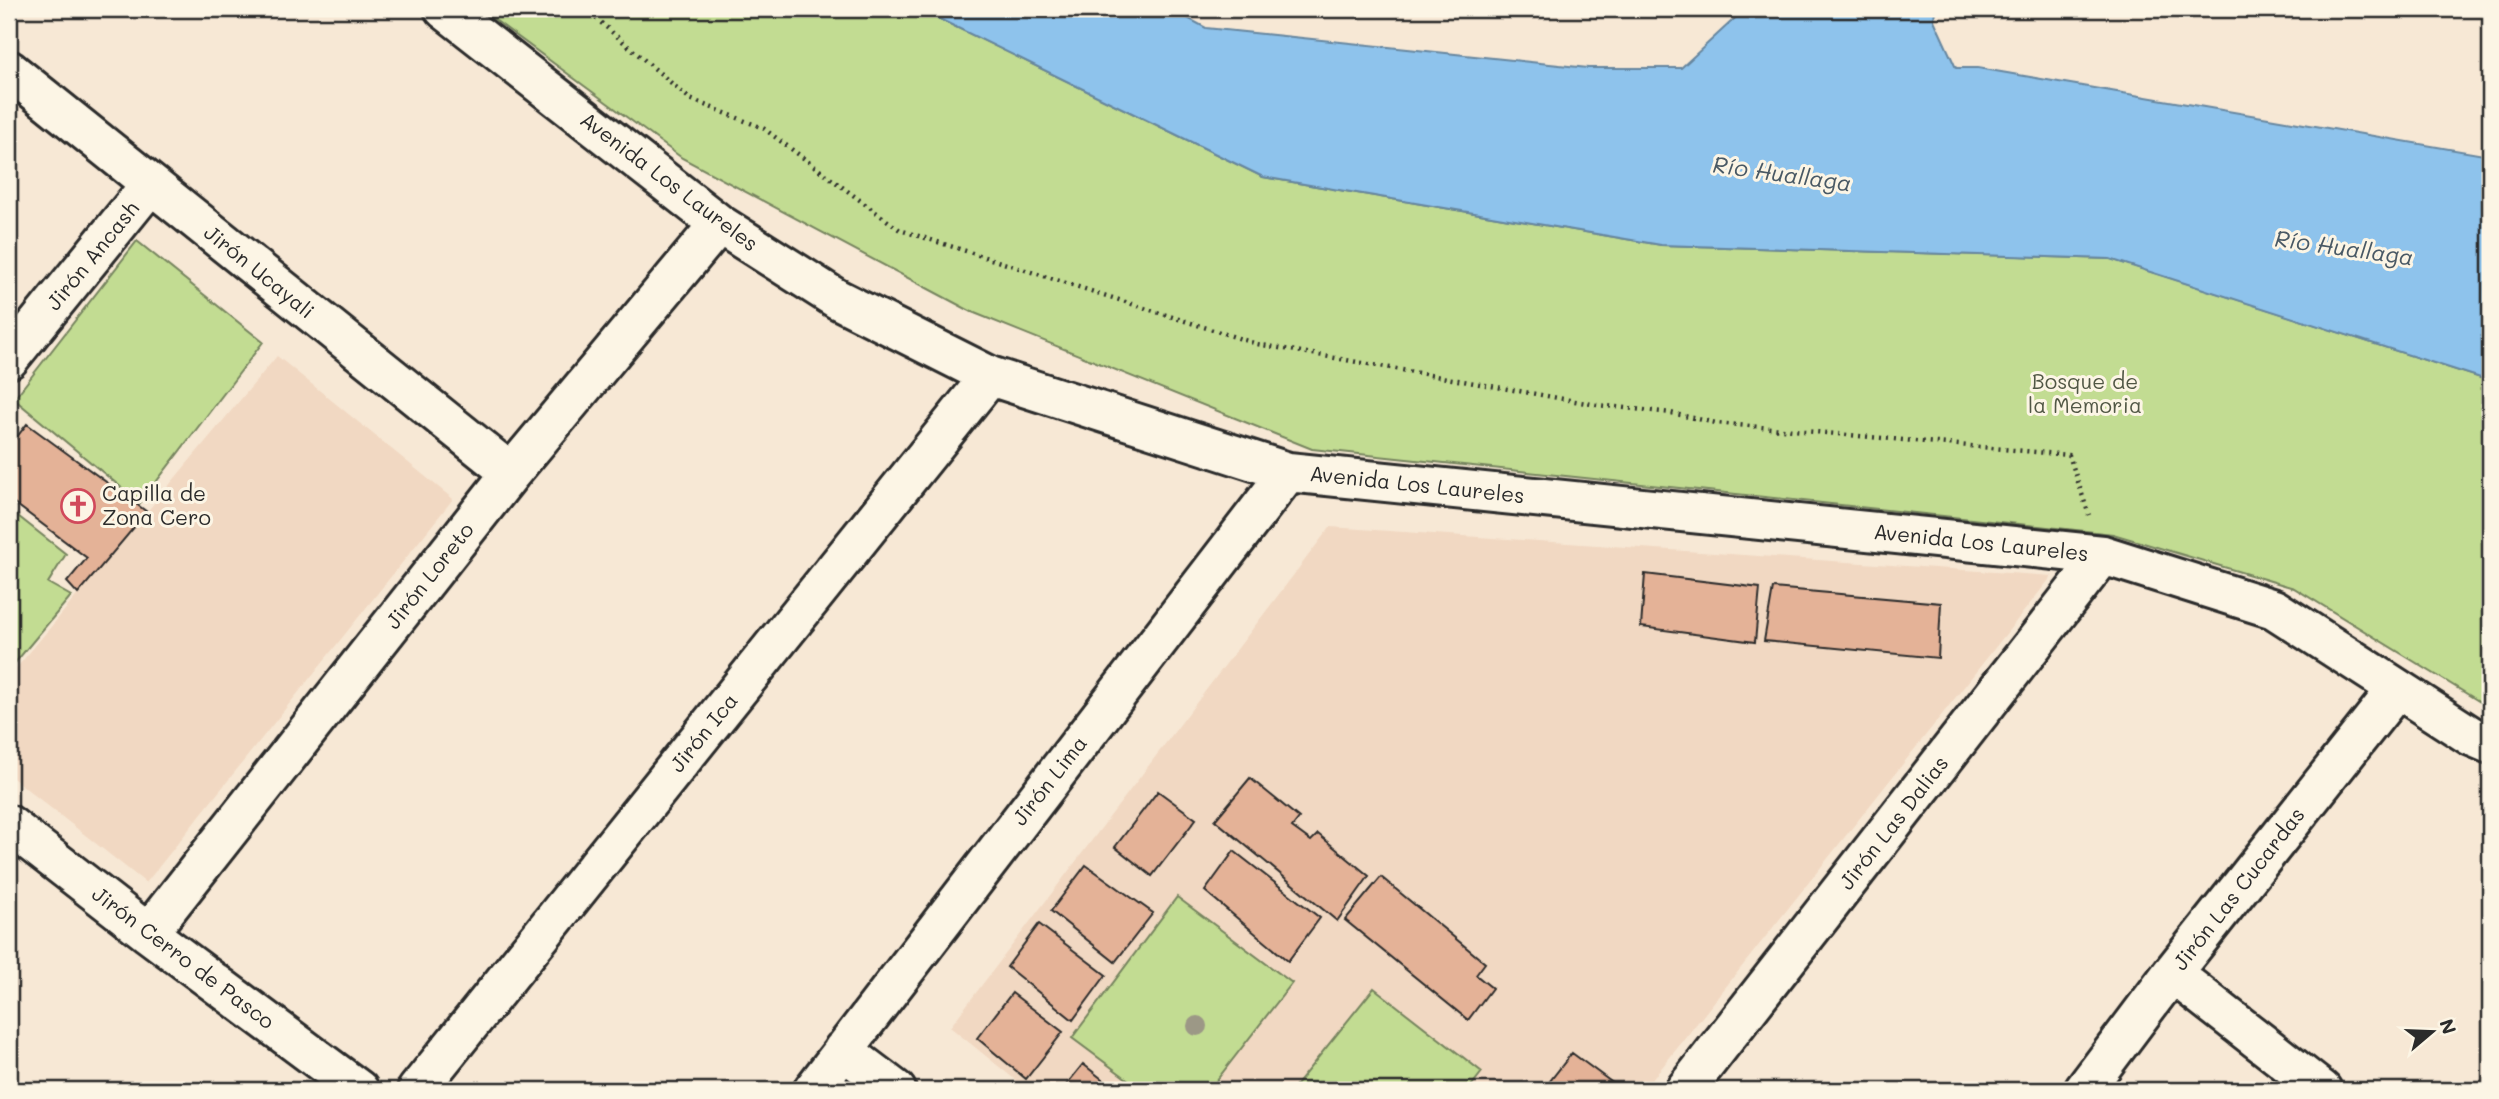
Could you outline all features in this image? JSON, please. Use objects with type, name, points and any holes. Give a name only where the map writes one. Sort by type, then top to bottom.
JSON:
[{"type":"street","name":"Avenida Los Laureles","points":[[443,9],[719,224],[837,299],[990,376],[1288,472],[2103,555],[2274,609],[2484,747]]},
{"type":"street","name":"Jirón Ucayali","points":[[9,69],[511,473]]},
{"type":"street","name":"Jirón Ancash","points":[[9,359],[150,185]]},
{"type":"street","name":"Jirón Loreto","points":[[148,933],[511,473],[719,224]]},
{"type":"street","name":"Jirón Ica","points":[[417,1090],[990,376]]},
{"type":"street","name":"Jirón Lima","points":[[813,1090],[1288,472]]},
{"type":"street","name":"Jirón Las Dalias","points":[[1685,1090],[2103,555]]},
{"type":"street","name":"Jirón Las Cucardas","points":[[2084,1090],[2172,973],[2397,689]]},
{"type":"street","name":"Jirón Cerro de Pasco","points":[[9,825],[148,933],[359,1090]]},
{"type":"street","points":[[2172,973],[2322,1090]]},
{"type":"street","points":[[843,1050],[896,1090]]},
{"type":"path","points":[[585,9],[690,99],[763,128],[900,230],[1257,344],[1597,405],[1671,414],[1716,424],[2069,455],[2103,555]]},
{"type":"shaded area","points":[[277,356],[453,499],[146,883],[9,775],[9,677]]},
{"type":"shaded area","points":[[1330,527],[2052,576],[1644,1090],[1028,1090],[950,1027]]},
{"type":"green space","name":"Bosque de la Memoria","points":[[480,9],[919,9],[1263,177],[1661,245],[2111,259],[2490,381],[2490,708],[2294,588],[2113,534],[1312,449],[972,312],[682,158]]},
{"type":"green space","points":[[137,241],[263,342],[140,503],[14,399]]},
{"type":"green space","points":[[9,509],[66,554],[48,583],[71,596],[9,670]]},
{"type":"green space","points":[[1177,897],[1292,983],[1209,1090],[1142,1090],[1072,1038]]},
{"type":"green space","points":[[1374,988],[1482,1072],[1468,1090],[1292,1090]]},
{"type":"water","name":"Río Huallaga","points":[[919,9],[1171,9],[1206,28],[1588,68],[1681,68],[1745,9],[1935,9],[1934,20],[1956,68],[1978,68],[2490,156],[2490,381],[2110,259],[1661,245],[1263,177]]},
{"type":"building","name":"Capilla de Zona Cero","points":[[27,424],[147,512],[78,594],[67,582],[87,558],[9,499],[9,447]]},
{"type":"building","points":[[1645,574],[1760,588],[1755,642],[1641,627]]},
{"type":"building","points":[[1773,588],[1941,603],[1938,658],[1764,641]]},
{"type":"building","points":[[1250,778],[1299,818],[1292,827],[1311,841],[1318,834],[1369,876],[1337,921],[1215,820]]},
{"type":"building","points":[[1158,791],[1196,819],[1152,876],[1115,847]]},
{"type":"building","points":[[1234,851],[1320,918],[1288,961],[1205,891]]},
{"type":"building","points":[[1086,865],[1153,913],[1115,962],[1051,911]]},
{"type":"building","points":[[1381,877],[1485,963],[1476,975],[1492,988],[1468,1020],[1345,920]]},
{"type":"building","points":[[1039,924],[1106,975],[1073,1020],[1007,967]]},
{"type":"building","points":[[1012,993],[1063,1032],[1026,1079],[977,1038]]},
{"type":"building","points":[[1572,1053],[1622,1090],[1543,1090]]},
{"type":"building","points":[[1083,1064],[1116,1090],[1062,1090]]},
{"type":"place","name":"Capilla de Zona Cero","points":[[78,506]]}]
